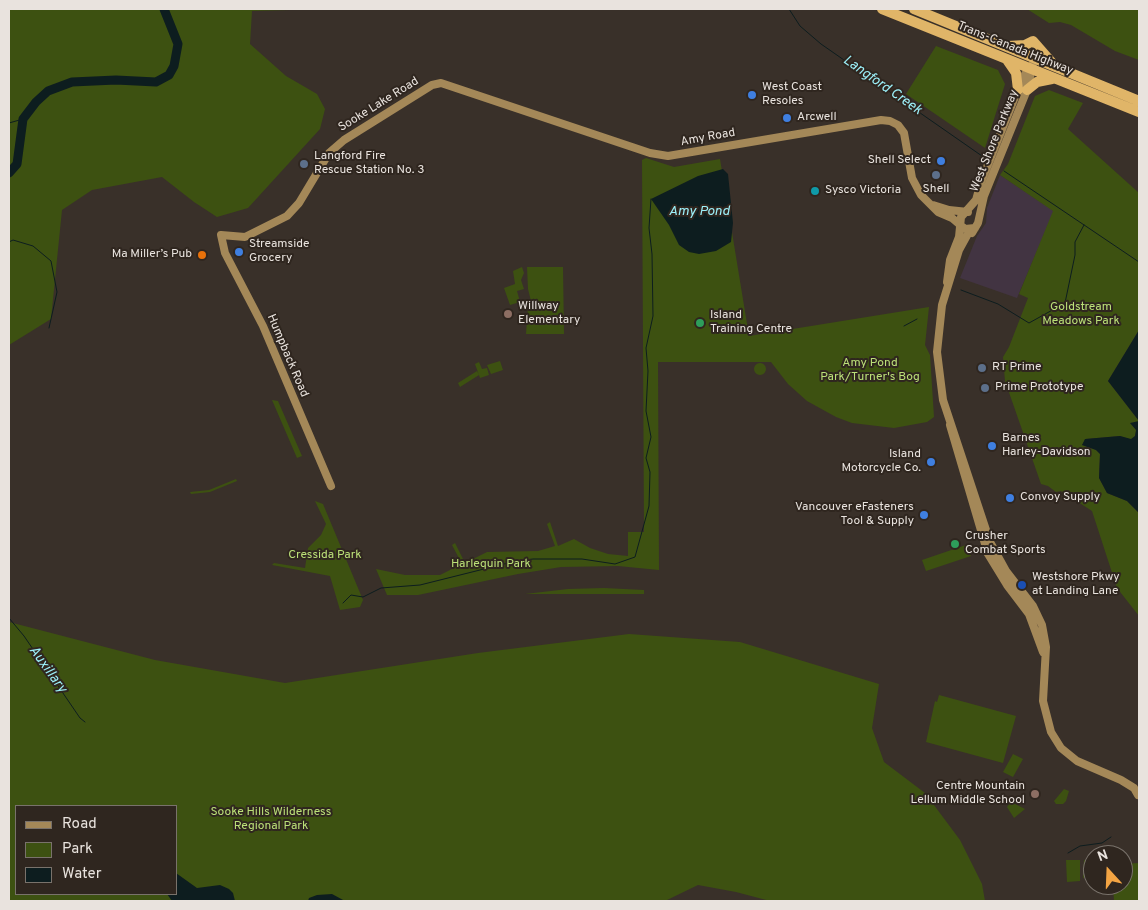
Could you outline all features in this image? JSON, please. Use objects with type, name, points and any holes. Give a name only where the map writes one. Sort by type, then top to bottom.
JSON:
[{"type":"highway","name":"Trans-Canada Highway","points":[[882,9],[1006,60],[1032,64]]},
{"type":"highway","name":"Trans-Canada Highway","points":[[914,9],[1005,46],[1032,64],[1139,112]]},
{"type":"highway","points":[[937,31],[954,33],[1032,64]]},
{"type":"highway","points":[[1005,46],[1025,45],[1033,41],[1049,60],[1058,75],[1040,80],[1023,90],[1016,73],[1006,60]]},
{"type":"highway","name":"Trans-Canada Highway","points":[[1058,75],[1139,101]]},
{"type":"street","name":"West Shore Parkway","points":[[1032,64],[974,226],[956,258],[947,284],[940,318],[937,352],[941,392],[950,420],[950,432],[988,554],[1007,585],[1029,614],[1044,655],[1044,709],[1056,741],[1077,761],[1121,780],[1131,786],[1139,795]]},
{"type":"street","name":"Amy Road","points":[[441,83],[650,153],[668,156],[881,120],[890,121],[898,125],[904,133],[915,187],[938,212],[960,224],[974,226]]},
{"type":"street","name":"Sooke Lake Road","points":[[221,235],[240,237],[252,234],[287,216],[299,202],[329,153],[344,140],[429,87],[441,83]]},
{"type":"street","name":"West Shore Parkway","points":[[947,284],[946,274],[958,237],[961,217],[963,212],[974,204],[977,193],[1023,90]]},
{"type":"street","points":[[931,204],[963,212],[974,212],[974,226]]},
{"type":"street","name":"Humpback Road","points":[[221,235],[224,253],[263,326],[331,486]]},
{"type":"street","points":[[224,253],[228,243],[240,237]]},
{"type":"street","name":"West Shore Parkway","points":[[1121,780],[1139,784]]},
{"type":"shaded area","points":[[1000,175],[1054,211],[1017,298],[960,278],[977,236],[986,223],[987,208]]},
{"type":"green space","points":[[9,9],[327,9],[252,11],[250,44],[286,76],[317,94],[325,109],[320,129],[248,208],[217,217],[162,177],[92,190],[62,210],[51,319],[9,345]]},
{"type":"green space","points":[[1027,9],[1139,9],[1139,60],[1115,51],[1071,25],[1060,22],[1049,23]]},
{"type":"green space","points":[[936,46],[998,70],[1005,84],[985,148],[906,94]]},
{"type":"green space","name":"Goldstream Meadows Park","points":[[1049,90],[1083,103],[1068,129],[1139,193],[1139,330],[1108,381],[1139,421],[1132,440],[1120,436],[1086,439],[1082,445],[1096,450],[1100,454],[1099,478],[1107,493],[1127,501],[1139,513],[1139,616],[1117,588],[1092,511],[1061,491],[1056,492],[1048,486],[1041,484],[1005,381],[1003,357],[1009,347],[1028,298],[1019,294],[1053,211],[1000,175],[1008,164],[1035,96]]},
{"type":"green space","name":"Amy Pond Park/Turner's Bog","points":[[646,158],[674,167],[720,159],[749,336],[929,307],[925,345],[930,355],[934,417],[927,422],[894,428],[852,423],[836,417],[807,401],[788,384],[771,362],[658,362],[659,570],[618,566],[561,567],[418,595],[387,595],[376,569],[405,575],[440,575],[462,564],[452,545],[455,543],[465,563],[487,552],[538,551],[555,546],[547,524],[550,522],[558,546],[574,539],[590,548],[608,554],[628,556],[628,532],[644,532],[642,160]]},
{"type":"green space","points":[[522,267],[524,273],[521,280],[524,289],[517,291],[520,302],[510,305],[504,288],[515,284],[513,271]]},
{"type":"green space","points":[[527,267],[563,267],[564,334],[526,334],[528,307],[532,305],[528,289]]},
{"type":"green space","points":[[500,361],[503,370],[491,374],[487,365]]},
{"type":"green space","points":[[479,362],[482,369],[487,368],[489,375],[480,378],[475,364]]},
{"type":"green space","points":[[760,363],[766,369],[760,375],[754,369]]},
{"type":"green space","points":[[477,371],[479,375],[460,387],[458,383]]},
{"type":"green space","points":[[272,400],[278,401],[302,456],[297,458]]},
{"type":"green space","points":[[236,479],[237,481],[210,492],[191,494],[190,492],[209,490]]},
{"type":"green space","name":"Cressida Park","points":[[315,501],[323,504],[363,600],[360,607],[340,610],[330,576],[272,565],[274,563],[305,568],[308,548],[321,535],[326,524]]},
{"type":"green space","points":[[966,545],[971,556],[926,571],[922,560]]},
{"type":"green space","name":"Harlequin Park","points":[[568,589],[644,590],[644,594],[525,594]]},
{"type":"green space","name":"Sooke Hills Wilderness Regional Park","points":[[9,622],[155,660],[285,683],[478,653],[629,634],[740,642],[879,684],[872,728],[884,762],[925,793],[960,840],[982,884],[985,901],[770,901],[698,885],[665,901],[9,901]]},
{"type":"green space","points":[[939,695],[1016,716],[1003,763],[926,742],[935,701],[937,702]]},
{"type":"green space","points":[[1013,754],[1023,759],[1013,777],[1003,772]]},
{"type":"green space","points":[[1064,789],[1069,791],[1066,801],[1063,804],[1056,804],[1054,801]]},
{"type":"green space","points":[[1011,802],[1025,809],[1014,818],[1007,807]]},
{"type":"green space","points":[[1066,860],[1080,860],[1080,881],[1067,882]]},
{"type":"green space","points":[[1133,863],[1139,863],[1139,901],[1114,901],[1114,895],[1133,895]]},
{"type":"water","name":"Amy Pond","points":[[723,169],[728,174],[733,223],[731,242],[716,251],[699,254],[689,252],[679,245],[669,225],[651,199],[698,176]]},
{"type":"water","points":[[1139,330],[1139,421],[1108,381]]},
{"type":"water","points":[[1139,421],[1139,513],[1127,501],[1107,493],[1099,478],[1100,454],[1096,450],[1082,445],[1085,439],[1120,436],[1131,439],[1135,436],[1136,430],[1130,423]]},
{"type":"water","points":[[178,874],[197,888],[220,885],[229,889],[233,893],[235,901],[172,901],[168,895],[178,895]]},
{"type":"water","points":[[332,894],[345,901],[308,901],[309,898],[317,895]]},
{"type":"waterway","points":[[9,173],[17,164],[23,119],[36,102],[48,91],[72,82],[116,80],[156,82],[169,75],[174,66],[178,44],[164,9]]},
{"type":"waterway","name":"Langford Creek","points":[[789,9],[800,26],[821,44],[982,156]]},
{"type":"waterway","points":[[9,123],[23,119]]},
{"type":"waterway","name":"Langford Creek","points":[[1004,171],[1139,262]]},
{"type":"waterway","points":[[343,603],[351,595],[363,597],[381,588],[420,585],[516,561],[582,559],[615,564],[635,557],[649,506],[650,472],[646,458],[651,437],[646,411],[648,371],[646,348],[653,316],[652,254],[649,228],[651,199]]},
{"type":"waterway","points":[[961,290],[998,304],[1029,323],[1065,303],[1075,255],[1075,242],[1084,225]]},
{"type":"waterway","points":[[9,242],[13,240],[33,246],[51,261],[57,292],[49,328]]},
{"type":"waterway","points":[[904,326],[917,319]]},
{"type":"waterway","name":"Auxillary","points":[[9,618],[24,636],[80,718],[85,722]]},
{"type":"waterway","points":[[1068,853],[1080,846],[1102,843],[1111,837]]},
{"type":"place","name":"West Coast Resoles","points":[[752,95]]},
{"type":"place","name":"Arcwell","points":[[787,118]]},
{"type":"place","name":"Shell Select","points":[[941,161]]},
{"type":"place","name":"Langford Fire Rescue Station No. 3","points":[[304,164]]},
{"type":"place","name":"Shell","points":[[936,175]]},
{"type":"place","name":"Sysco Victoria","points":[[815,191]]},
{"type":"place","name":"Streamside Grocery","points":[[239,252]]},
{"type":"place","name":"Ma Miller’s Pub","points":[[202,255]]},
{"type":"place","name":"Willway Elementary","points":[[508,314]]},
{"type":"place","name":"Island Training Centre","points":[[700,323]]},
{"type":"place","name":"RT Prime","points":[[982,368]]},
{"type":"place","name":"Prime Prototype","points":[[985,388]]},
{"type":"place","name":"Barnes Harley-Davidson","points":[[992,446]]},
{"type":"place","name":"Island Motorcycle Co.","points":[[931,462]]},
{"type":"place","name":"Convoy Supply","points":[[1010,498]]},
{"type":"place","name":"Vancouver eFasteners Tool & Supply","points":[[924,515]]},
{"type":"place","name":"Crusher Combat Sports","points":[[955,544]]},
{"type":"place","name":"Westshore Pkwy at Landing Lane","points":[[1022,585]]},
{"type":"place","name":"Centre Mountain Lellum Middle School","points":[[1035,794]]}]
